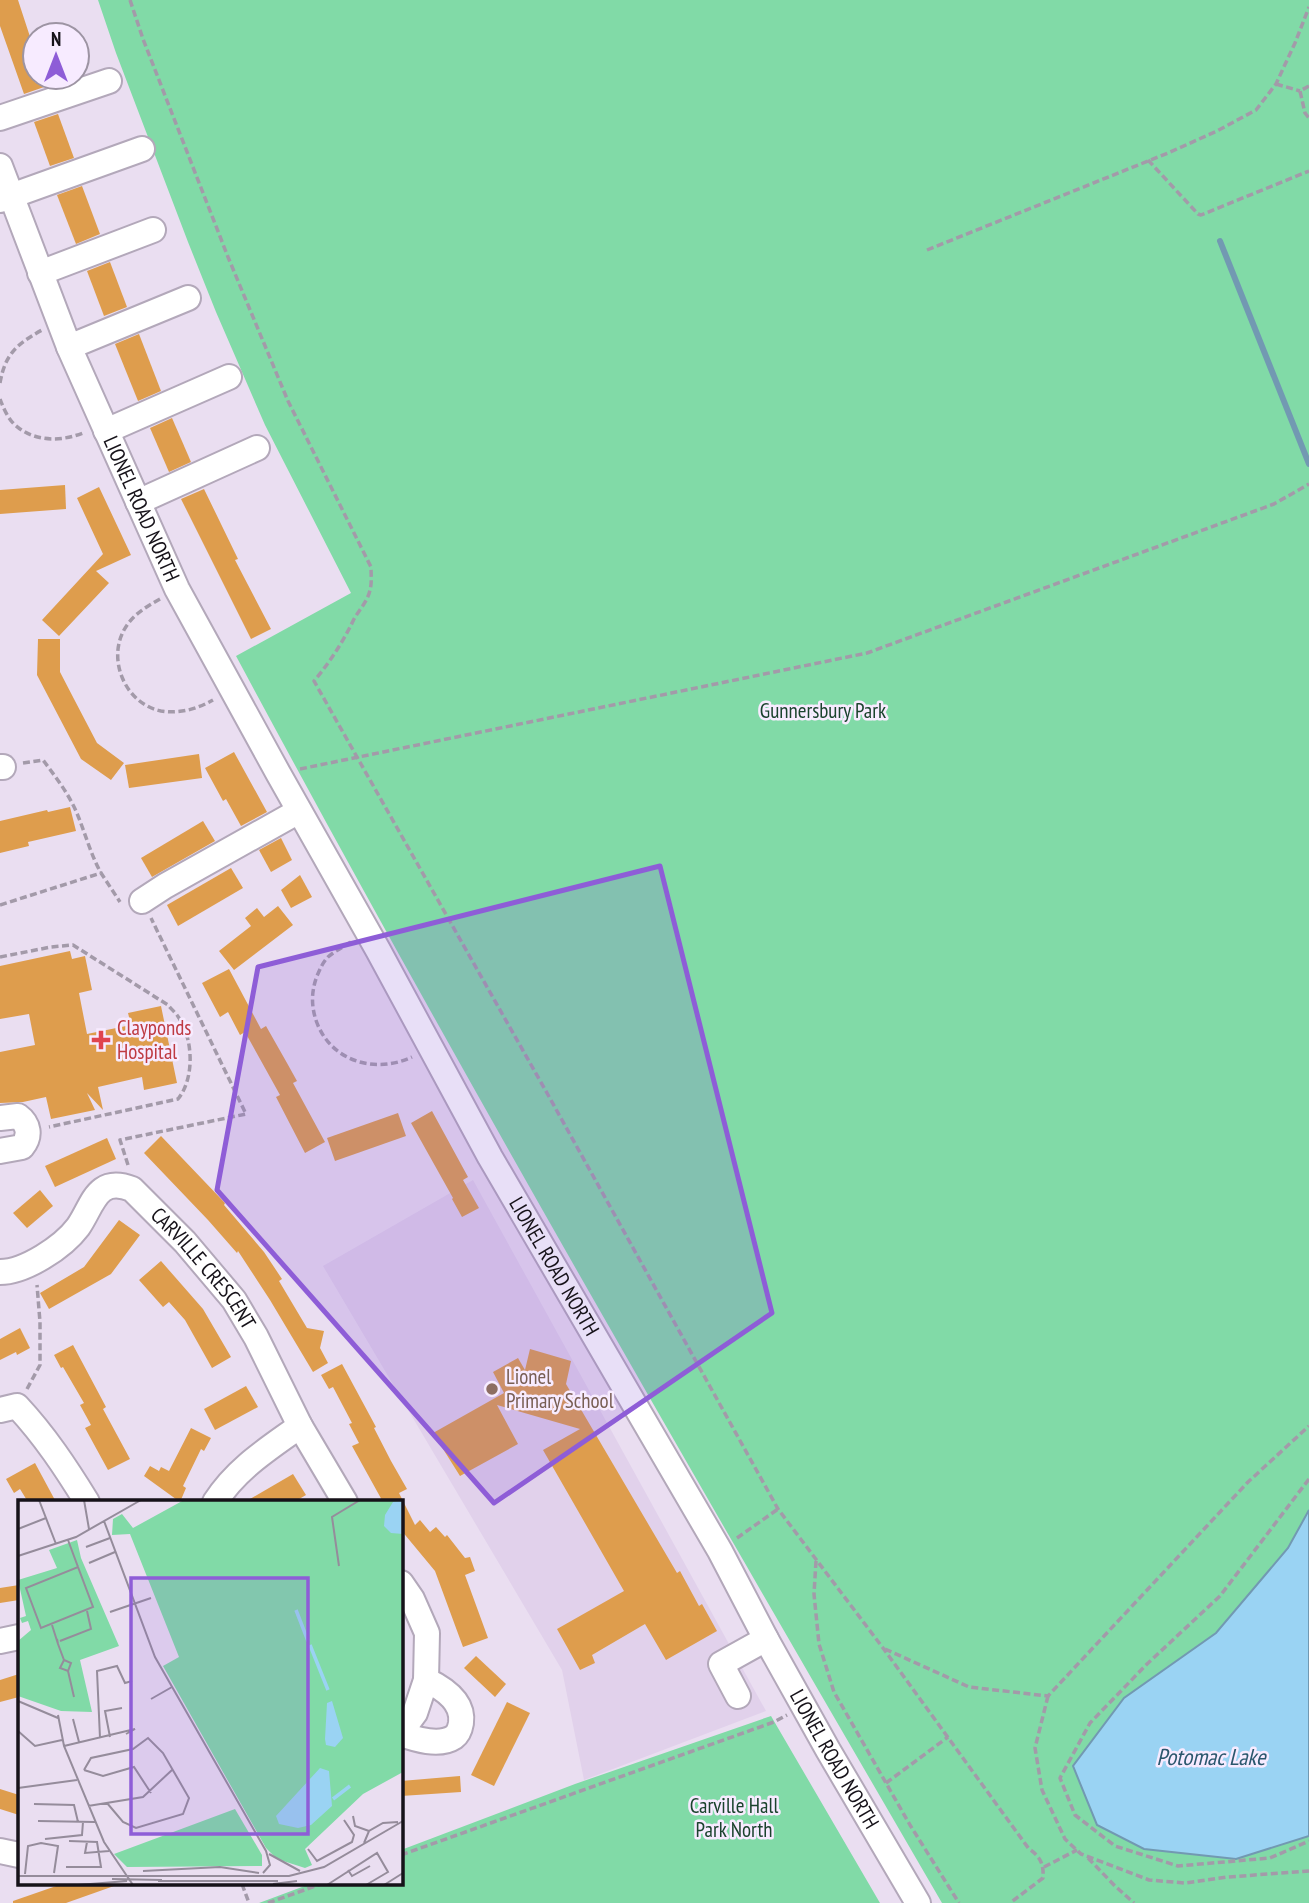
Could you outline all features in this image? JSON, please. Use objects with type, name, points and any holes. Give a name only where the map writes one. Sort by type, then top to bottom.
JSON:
[{"type":"street","points":[[0,118],[109,80]]},
{"type":"street","points":[[5,198],[142,149]]},
{"type":"street","name":"LIONEL ROAD NORTH","points":[[0,166],[5,198],[177,589],[369,933],[496,1168],[720,1551],[803,1705],[918,1903]]},
{"type":"street","points":[[40,273],[153,230]]},
{"type":"street","points":[[69,347],[188,298]]},
{"type":"street","points":[[104,427],[229,377]]},
{"type":"street","points":[[138,502],[257,448]]},
{"type":"street","points":[[142,901],[299,811]]},
{"type":"street","points":[[0,1118],[18,1116],[28,1130],[27,1140],[22,1147],[0,1151]]},
{"type":"street","points":[[0,1272],[9,1272],[34,1262],[64,1242],[79,1226],[94,1197],[103,1190],[123,1185]]},
{"type":"street","name":"CARVILLE CRESCENT","points":[[123,1185],[139,1195],[176,1233],[234,1300],[256,1337],[300,1426],[344,1500]]},
{"type":"street","points":[[9,1408],[35,1425],[85,1500]]},
{"type":"street","points":[[216,1500],[246,1464],[300,1426]]},
{"type":"street","points":[[402,1584],[412,1599],[427,1633],[426,1680],[415,1713],[402,1732]]},
{"type":"street","points":[[0,1641],[18,1637]]},
{"type":"street","points":[[738,1696],[721,1664],[766,1639]]},
{"type":"street","points":[[402,1733],[419,1740],[446,1740],[456,1736],[460,1728],[462,1715],[457,1703],[443,1688],[426,1680]]},
{"type":"street","points":[[0,1851],[18,1855]]},
{"type":"path","points":[[130,0],[228,257],[288,401],[371,567],[370,592],[363,607],[330,662],[314,681],[778,1509],[883,1648],[1028,1849],[1037,1855],[1044,1867],[1043,1878],[1010,1903]]},
{"type":"path","points":[[927,250],[1167,153],[1256,110],[1276,84],[1309,7]]},
{"type":"path","points":[[1276,84],[1300,91],[1309,86]]},
{"type":"path","points":[[1300,91],[1305,113],[1309,118]]},
{"type":"path","points":[[1148,160],[1201,215],[1309,171]]},
{"type":"path","points":[[0,383],[7,359],[18,345],[59,321]]},
{"type":"path","points":[[0,399],[14,424],[43,438],[71,438],[104,427]]},
{"type":"path","points":[[278,774],[867,653],[1274,505],[1309,484]]},
{"type":"path","points":[[177,589],[142,609],[124,631],[117,659],[119,673],[125,685],[148,706],[177,712],[192,710],[232,689]]},
{"type":"path","points":[[1,767],[43,760],[57,779],[76,811],[92,857],[128,915],[142,901],[246,1114],[120,1140],[130,1168],[123,1185]]},
{"type":"path","points":[[0,905],[102,873]]},
{"type":"path","points":[[369,933],[334,953],[320,970],[314,985],[312,1002],[322,1035],[347,1058],[375,1066],[408,1059],[430,1048]]},
{"type":"path","points":[[0,957],[73,945],[168,1005],[179,1018],[190,1049],[188,1072],[183,1092],[178,1099],[50,1127],[40,1126]]},
{"type":"path","points":[[9,1408],[40,1365],[40,1322],[34,1262]]},
{"type":"path","points":[[1309,1426],[1248,1482],[1048,1696],[1035,1748],[1042,1790],[1065,1839],[1087,1856],[1149,1880],[1185,1883],[1309,1871]]},
{"type":"path","points":[[1309,1479],[1220,1596],[1147,1664],[1090,1723],[1060,1778],[1074,1815],[1115,1846],[1178,1866],[1270,1858],[1309,1842]]},
{"type":"path","points":[[720,1551],[778,1509]]},
{"type":"path","points":[[816,1559],[814,1594],[819,1644],[834,1692],[959,1903]]},
{"type":"path","points":[[883,1648],[969,1687],[1048,1696]]},
{"type":"path","points":[[402,1855],[774,1722],[803,1705]]},
{"type":"path","points":[[886,1783],[948,1737]]},
{"type":"path","points":[[1044,1867],[1077,1850]]},
{"type":"path","points":[[1087,1856],[1134,1903]]},
{"type":"path","points":[[242,1885],[249,1903]]},
{"type":"path","points":[[268,1903],[318,1885]]},
{"type":"highlighted area","points":[[660,866],[772,1313],[494,1503],[217,1190],[258,967]]},
{"type":"shaded area","name":"Lionel Primary School","points":[[473,1180],[766,1711],[584,1780],[562,1670],[323,1266]]},
{"type":"green space","name":"Gunnersbury Park","points":[[98,0],[1309,0],[1309,1903],[942,1903],[495,1127],[236,656],[351,593],[265,425],[216,312]]},
{"type":"green space","name":"Carville Hall Park North","points":[[771,1716],[880,1903],[259,1903],[307,1885],[402,1885],[402,1850],[575,1784]]},
{"type":"water","name":"Potomac Lake","points":[[1309,1510],[1309,1836],[1236,1859],[1144,1849],[1097,1825],[1073,1766],[1124,1698],[1216,1633],[1288,1548]]},
{"type":"building","points":[[0,0],[18,0],[25,21],[21,21],[21,86],[0,26]]},
{"type":"building","points":[[58,114],[74,158],[50,166],[34,122]]},
{"type":"building","points":[[82,186],[100,234],[76,244],[57,195]]},
{"type":"building","points":[[110,262],[127,307],[104,316],[87,271]]},
{"type":"building","points":[[139,334],[161,391],[138,401],[115,344]]},
{"type":"building","points":[[172,418],[191,462],[169,472],[150,428]]},
{"type":"building","points":[[65,485],[66,509],[0,514],[0,490]]},
{"type":"building","points":[[99,487],[131,555],[96,571],[109,583],[59,636],[42,620],[103,554],[77,498]]},
{"type":"building","points":[[204,489],[238,559],[235,560],[271,629],[251,639],[181,499]]},
{"type":"building","points":[[38,639],[60,639],[60,672],[97,743],[124,763],[111,780],[81,759],[37,675]]},
{"type":"building","points":[[234,752],[267,812],[241,826],[226,799],[223,801],[205,768]]},
{"type":"building","points":[[199,754],[202,778],[129,788],[125,765]]},
{"type":"building","points":[[70,807],[76,831],[28,842],[29,846],[0,853],[0,821]]},
{"type":"building","points":[[203,821],[215,841],[152,877],[141,858]]},
{"type":"building","points":[[281,838],[292,860],[271,872],[259,850]]},
{"type":"building","points":[[231,868],[243,888],[178,926],[167,905]]},
{"type":"building","points":[[300,875],[312,897],[291,908],[281,890]]},
{"type":"building","points":[[278,906],[293,925],[234,970],[219,951],[251,926],[245,918],[257,908],[264,917]]},
{"type":"building","name":"Clayponds Hospital","points":[[70,951],[72,959],[85,956],[92,990],[79,993],[87,1034],[131,1025],[128,1013],[161,1006],[177,1083],[144,1090],[142,1077],[98,1087],[103,1110],[87,1093],[95,1110],[51,1119],[46,1097],[0,1103],[0,1052],[35,1045],[29,1014],[0,1019],[0,966]]},
{"type":"building","points":[[229,969],[261,1029],[266,1026],[297,1081],[293,1083],[325,1142],[305,1153],[276,1097],[280,1095],[245,1032],[240,1035],[228,1012],[220,1017],[202,983]]},
{"type":"building","points":[[432,1111],[468,1177],[463,1180],[479,1208],[462,1217],[411,1123]]},
{"type":"building","points":[[398,1113],[406,1136],[335,1161],[327,1138]]},
{"type":"building","points":[[161,1136],[225,1203],[264,1252],[282,1279],[279,1281],[307,1328],[324,1331],[320,1348],[328,1363],[313,1372],[238,1251],[237,1253],[144,1153]]},
{"type":"building","points":[[107,1138],[116,1159],[55,1187],[45,1166]]},
{"type":"building","points":[[40,1190],[53,1206],[27,1228],[13,1213]]},
{"type":"building","points":[[119,1220],[140,1235],[111,1274],[49,1309],[40,1293],[84,1267]]},
{"type":"building","points":[[161,1261],[203,1309],[231,1357],[212,1368],[185,1320],[169,1302],[163,1307],[139,1280]]},
{"type":"building","points":[[20,1328],[30,1348],[0,1360],[0,1339]]},
{"type":"building","points":[[73,1345],[130,1459],[108,1470],[85,1428],[91,1425],[80,1405],[84,1403],[54,1355]]},
{"type":"building","points":[[530,1349],[571,1361],[566,1384],[677,1573],[680,1571],[699,1606],[702,1604],[717,1631],[666,1660],[645,1624],[592,1655],[595,1663],[580,1670],[557,1629],[624,1591],[543,1450],[580,1429],[497,1405],[518,1444],[460,1476],[433,1433],[504,1393],[493,1372],[518,1358],[525,1370]]},
{"type":"building","points":[[342,1364],[407,1489],[399,1493],[415,1525],[420,1520],[430,1532],[436,1527],[445,1537],[447,1535],[465,1558],[470,1557],[475,1571],[465,1575],[488,1638],[463,1647],[435,1571],[402,1531],[402,1500],[382,1500],[352,1446],[359,1443],[349,1424],[352,1423],[333,1387],[329,1389],[321,1375]]},
{"type":"building","points":[[246,1386],[258,1407],[215,1430],[204,1409]]},
{"type":"building","points":[[191,1428],[211,1438],[204,1451],[201,1449],[183,1486],[186,1488],[181,1500],[144,1476],[150,1466],[159,1471],[161,1467],[169,1471]]},
{"type":"building","points":[[35,1463],[55,1500],[27,1500],[20,1489],[14,1493],[6,1479]]},
{"type":"building","points":[[293,1474],[306,1495],[297,1500],[248,1500]]},
{"type":"building","points":[[18,1585],[18,1600],[0,1603],[0,1588]]},
{"type":"building","points":[[476,1656],[506,1684],[495,1697],[464,1668]]},
{"type":"building","points":[[18,1674],[18,1697],[0,1702],[0,1680]]},
{"type":"building","points":[[507,1702],[530,1713],[494,1786],[471,1775]]},
{"type":"building","points":[[460,1776],[461,1792],[402,1796],[402,1781]]},
{"type":"building","points":[[0,1789],[18,1795],[18,1815],[0,1809]]},
{"type":"building","points":[[59,1885],[114,1885],[66,1903],[13,1901]]},
{"type":"waterway","points":[[1220,241],[1309,464]]},
{"type":"place","name":"Clayponds Hospital","points":[[101,1040]]},
{"type":"place","name":"Lionel Primary School","points":[[492,1389]]}]
